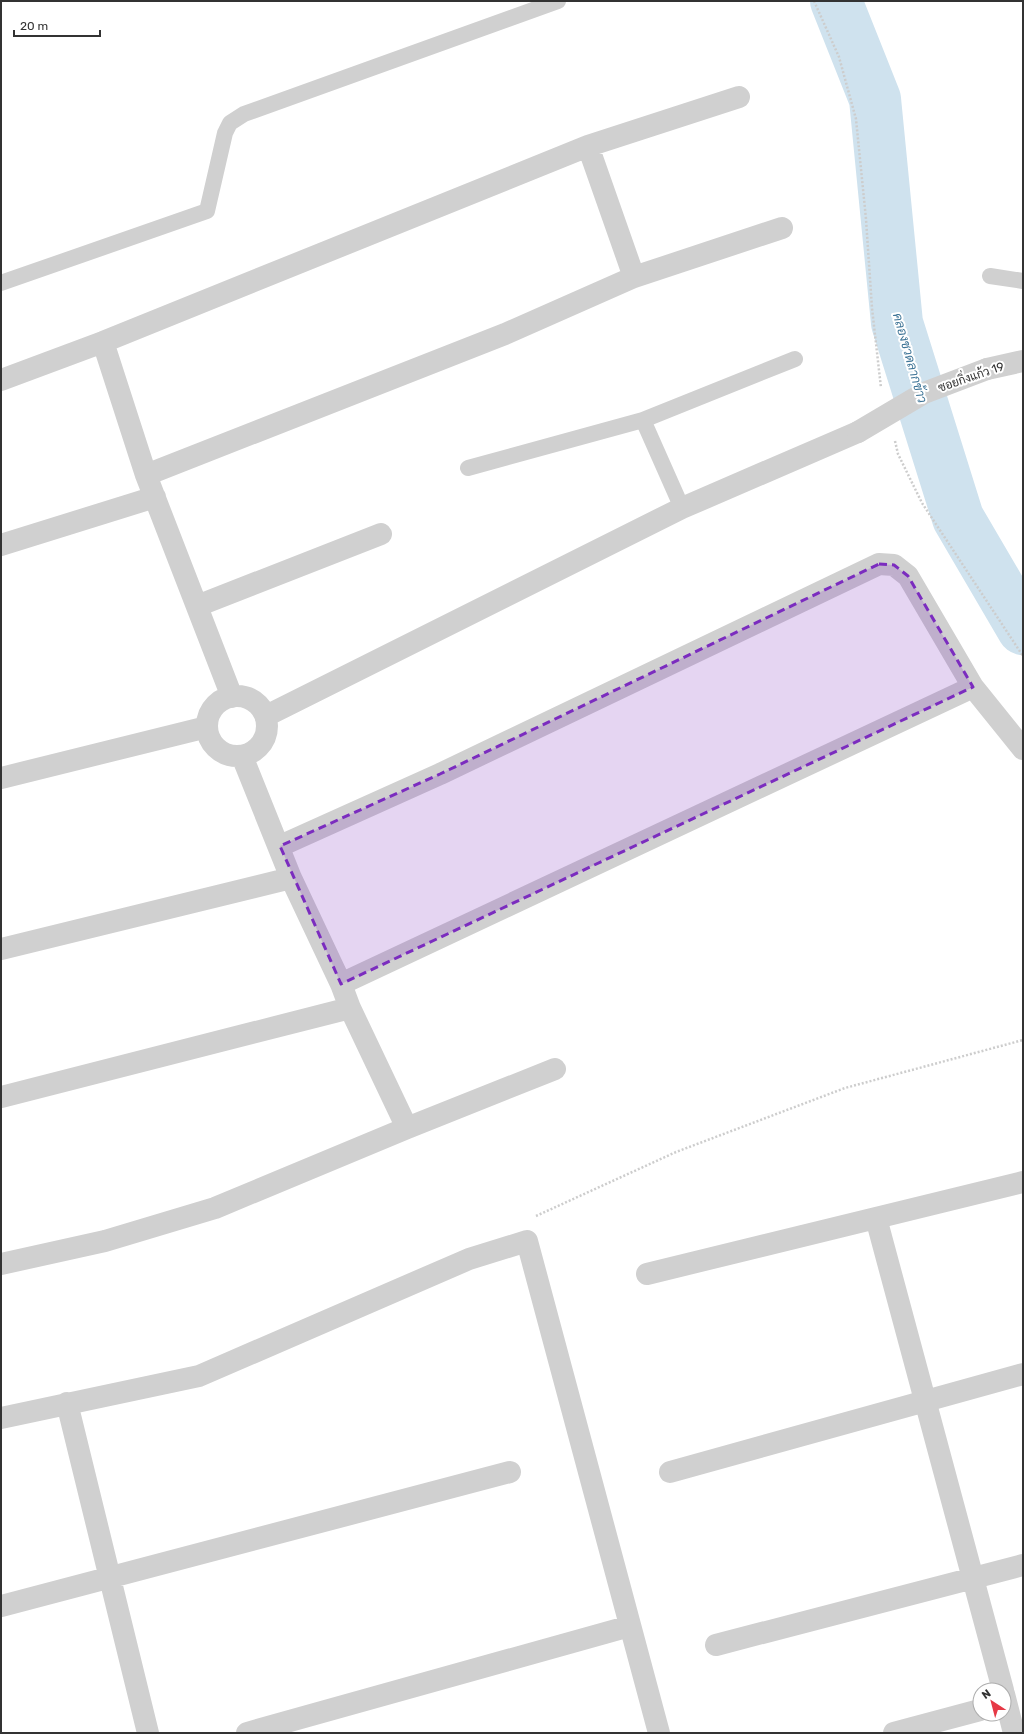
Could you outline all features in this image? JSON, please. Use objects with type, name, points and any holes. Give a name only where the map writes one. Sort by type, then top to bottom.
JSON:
[{"type":"street","points":[[1,380],[102,342],[588,146],[739,97]]},
{"type":"street","points":[[588,146],[634,277]]},
{"type":"street","points":[[146,475],[505,334],[634,277],[782,228]]},
{"type":"street","points":[[102,342],[154,497],[232,696]]},
{"type":"street","name":"ซอยกิ่งแก้ว 19","points":[[266,716],[682,508],[858,432],[924,393],[987,369],[1023,361]]},
{"type":"street","points":[[1,545],[154,497]]},
{"type":"street","points":[[197,606],[381,534]]},
{"type":"street","points":[[280,846],[440,774],[879,564],[894,565],[908,576],[973,687],[1023,749]]},
{"type":"street","points":[[342,984],[973,687]]},
{"type":"street","points":[[232,696],[242,696],[252,700],[260,707],[266,716],[267,726],[266,737],[261,746],[242,756],[232,757],[218,750],[208,737],[207,727],[208,716],[214,707],[222,700],[232,696]]},
{"type":"street","points":[[1,778],[207,727]]},
{"type":"street","points":[[242,756],[280,846],[291,878],[342,984],[350,1008],[407,1128]]},
{"type":"street","points":[[1,949],[291,878]]},
{"type":"street","points":[[1,1097],[350,1008]]},
{"type":"street","points":[[1,1264],[105,1241],[215,1208],[555,1068]]},
{"type":"street","points":[[647,1274],[1023,1182]]},
{"type":"street","points":[[876,1218],[972,1578],[1003,1682]]},
{"type":"street","points":[[1,1418],[199,1376],[469,1259],[527,1241],[658,1733]]},
{"type":"street","points":[[670,1472],[1023,1374]]},
{"type":"street","points":[[67,1403],[148,1733]]},
{"type":"street","points":[[1,1606],[510,1472]]},
{"type":"street","points":[[716,1645],[1023,1564]]},
{"type":"street","points":[[247,1733],[630,1626]]},
{"type":"street","points":[[894,1733],[972,1712]]},
{"type":"street","points":[[1012,1721],[1014,1733]]},
{"type":"lane","points":[[1,283],[207,211],[225,133],[230,123],[244,114],[558,1]]},
{"type":"lane","points":[[990,276],[1023,281]]},
{"type":"lane","points":[[468,468],[643,420],[795,359]]},
{"type":"lane","points":[[643,420],[682,508]]},
{"type":"path","points":[[814,1],[839,57],[856,119],[866,219],[872,308],[882,390]]},
{"type":"path","points":[[894,439],[898,454],[922,503],[1023,656]]},
{"type":"highlighted area","points":[[879,564],[894,565],[908,576],[973,687],[341,984],[280,846],[440,774]]},
{"type":"waterway","name":"คลองชวดลากข้าว","points":[[836,1],[875,99],[897,323],[958,518],[1023,629]]}]
